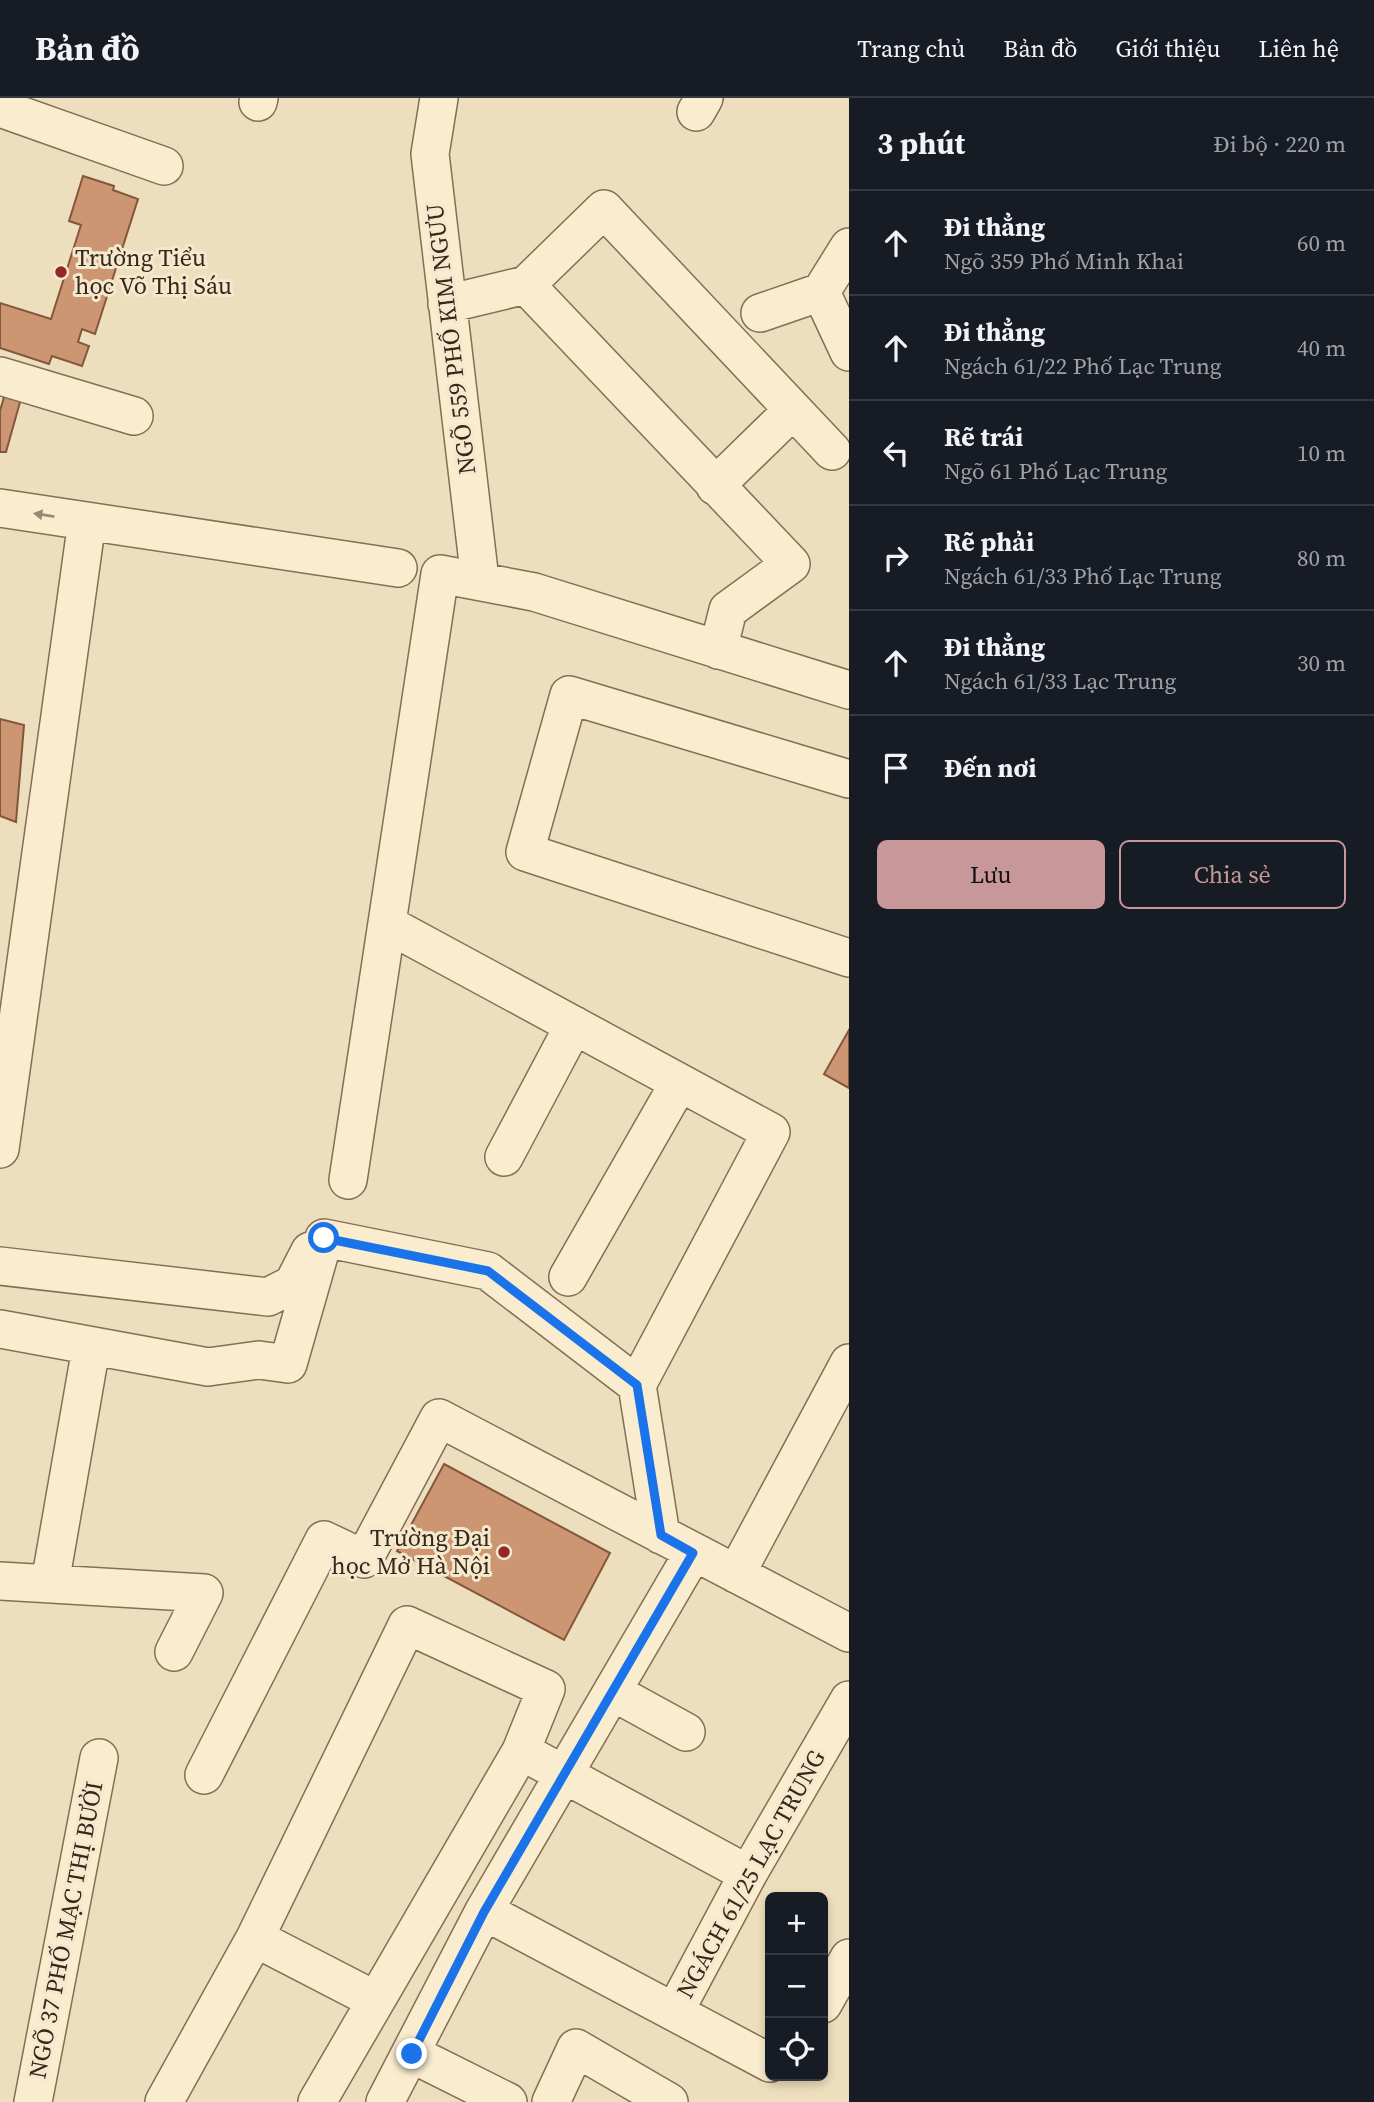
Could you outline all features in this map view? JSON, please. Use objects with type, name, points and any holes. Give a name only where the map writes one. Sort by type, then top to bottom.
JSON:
[{"type":"street","name":"NGÕ 559 PHỐ KIM NGƯU","points":[[439,98],[430,154],[480,580]]},
{"type":"street","points":[[0,108],[164,166]]},
{"type":"street","points":[[447,304],[526,285],[604,209],[832,452]]},
{"type":"street","points":[[760,313],[821,292],[849,247]]},
{"type":"street","points":[[526,285],[791,564],[728,610],[718,650]]},
{"type":"street","points":[[821,292],[849,352]]},
{"type":"street","points":[[0,376],[134,416]]},
{"type":"street","points":[[715,486],[793,410]]},
{"type":"street","points":[[0,508],[398,568]]},
{"type":"street","points":[[0,1149],[87,521]]},
{"type":"street","points":[[348,1181],[440,574],[534,592],[849,690]]},
{"type":"street","points":[[849,779],[569,695],[525,852],[849,958]]},
{"type":"street","points":[[387,923],[771,1132],[637,1385],[661,1535]]},
{"type":"street","points":[[504,1157],[574,1025]]},
{"type":"street","points":[[568,1277],[679,1083]]},
{"type":"street","points":[[0,1329],[91,1348],[208,1367],[259,1360],[288,1364],[324,1238],[488,1271],[637,1385]]},
{"type":"street","points":[[0,1266],[268,1297],[293,1284],[311,1250],[321,1246]]},
{"type":"street","points":[[50,1583],[91,1348]]},
{"type":"street","points":[[736,1574],[849,1363]]},
{"type":"street","points":[[204,1775],[324,1540],[364,1559],[439,1418],[693,1553],[845,1621]]},
{"type":"street","points":[[385,2102],[484,1912],[693,1553]]},
{"type":"street","points":[[0,1581],[204,1593],[174,1652]]},
{"type":"street","points":[[164,2102],[255,1938],[407,1625],[546,1689],[521,1751],[317,2102]]},
{"type":"street","points":[[613,1692],[686,1732]]},
{"type":"street","name":"NGÁCH 61/25 LẠC TRUNG","points":[[675,2011],[748,1874],[849,1700]]},
{"type":"street","points":[[521,1751],[748,1874]]},
{"type":"street","name":"NGÕ 37 PHỐ MẠC THỊ BƯỞI","points":[[33,2102],[99,1758]]},
{"type":"street","points":[[484,1912],[765,2060]]},
{"type":"street","points":[[255,1938],[375,2000]]},
{"type":"street","points":[[828,1995],[849,1958]]},
{"type":"street","points":[[551,2102],[576,2048],[669,2102]]},
{"type":"street","points":[[412,2054],[508,2102]]},
{"type":"building","points":[[83,176],[114,186],[113,190],[138,199],[95,334],[82,329],[78,342],[89,346],[82,366],[52,356],[49,364],[0,348],[0,303],[51,319],[81,225],[69,221]]},
{"type":"building","points":[[8,383],[24,388],[6,452],[0,452],[0,411]]},
{"type":"building","points":[[0,719],[24,725],[16,822],[0,816]]},
{"type":"building","points":[[849,1030],[849,1088],[824,1074]]},
{"type":"building","name":"Trường Đại học Mở Hà Nội","points":[[444,1464],[610,1553],[564,1640],[397,1551]]},
{"type":"place","name":"Trường Tiểu học Võ Thị Sáu","points":[[61,272]]},
{"type":"place","name":"Trường Đại học Mở Hà Nội","points":[[504,1552]]},
{"type":"route","points":[[324,1238],[488,1271],[637,1385],[661,1535],[693,1553],[484,1912],[412,2054]]}]
